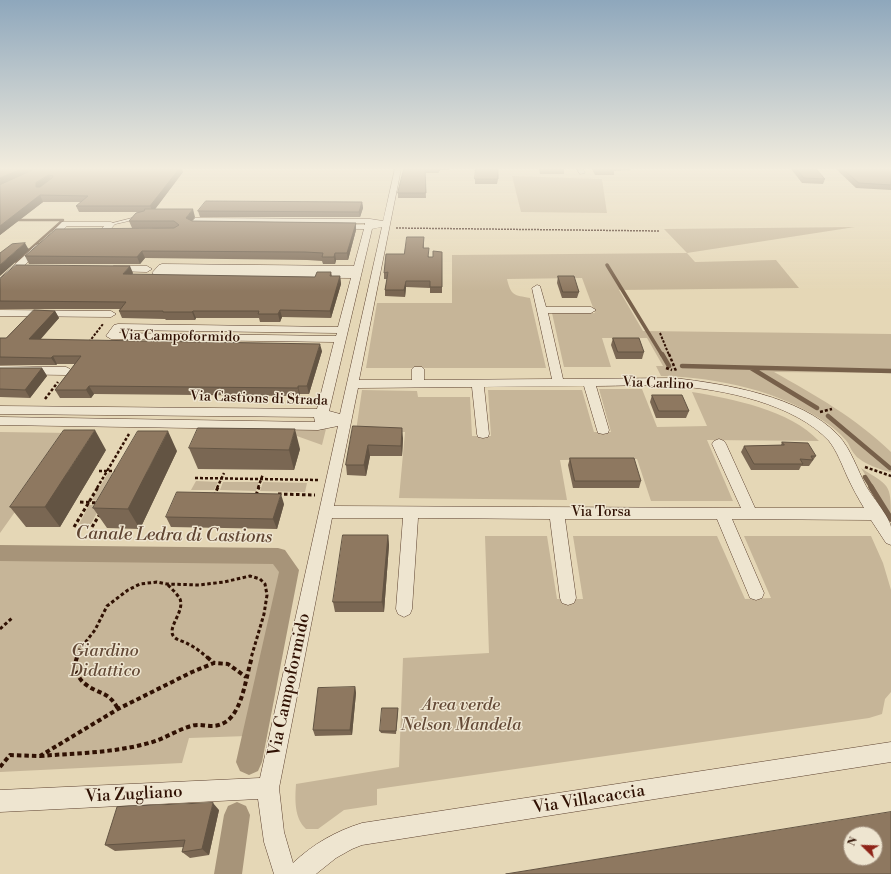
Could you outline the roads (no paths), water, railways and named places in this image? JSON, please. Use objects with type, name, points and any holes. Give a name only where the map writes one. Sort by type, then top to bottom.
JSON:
[{"type":"street","name":"Via Campoformido","points":[[286,874],[280,859],[270,822],[268,788],[389,210]]},
{"type":"street","points":[[370,224],[194,225],[198,220],[370,224],[386,226]]},
{"type":"street","points":[[0,283],[65,224],[111,224]]},
{"type":"street","points":[[104,231],[111,224]]},
{"type":"street","points":[[318,426],[370,224]]},
{"type":"street","points":[[51,236],[118,231]]},
{"type":"street","points":[[162,267],[358,272],[157,273],[162,267]]},
{"type":"street","points":[[16,268],[32,268]]},
{"type":"street","points":[[108,269],[147,269]]},
{"type":"street","points":[[537,288],[558,382]]},
{"type":"street","points":[[542,310],[591,310]]},
{"type":"street","points":[[0,313],[111,314]]},
{"type":"street","name":"Via Campoformido","points":[[118,327],[342,334],[111,336],[118,327]]},
{"type":"street","points":[[418,369],[418,384]]},
{"type":"street","points":[[0,370],[66,371]]},
{"type":"street","points":[[589,382],[603,430]]},
{"type":"street","name":"Via Carlino","points":[[353,384],[674,382],[694,384],[756,398],[795,412],[818,425],[834,439],[891,539]]},
{"type":"street","points":[[478,383],[483,434]]},
{"type":"street","name":"Via Castions di Strada","points":[[0,410],[322,413],[345,420]]},
{"type":"street","name":"Via Castions di Strada","points":[[0,421],[318,426],[345,420]]},
{"type":"street","points":[[719,444],[752,514]]},
{"type":"street","name":"Via Torsa","points":[[326,512],[876,514]]},
{"type":"street","points":[[404,609],[411,512]]},
{"type":"street","points":[[556,513],[568,598]]},
{"type":"street","points":[[722,514],[756,593]]},
{"type":"street","name":"Via Villacaccia","points":[[299,874],[334,845],[362,834],[891,752]]},
{"type":"street","name":"Via Zugliano","points":[[0,801],[268,788]]},
{"type":"lane","points":[[111,224],[144,216]]},
{"type":"lane","points":[[88,422],[96,411]]},
{"type":"lane","points":[[196,424],[202,412]]},
{"type":"waterway","points":[[14,220],[63,220],[28,251]]},
{"type":"waterway","points":[[16,261],[29,250]]},
{"type":"waterway","points":[[607,265],[662,355]]},
{"type":"waterway","points":[[662,354],[669,366]]},
{"type":"waterway","points":[[682,366],[891,371]]},
{"type":"waterway","points":[[751,368],[817,408]]},
{"type":"waterway","points":[[828,416],[890,468]]},
{"type":"waterway","points":[[865,477],[872,488]]},
{"type":"waterway","points":[[871,487],[891,519]]},
{"type":"waterway","name":"Canale Ledra di Castions","points":[[0,553],[278,556],[289,570],[249,762]]},
{"type":"waterway","name":"Canale Ledra di Castions","points":[[228,874],[237,815]]},
{"type":"park label","name":"Giardino Didattico","points":[[105,662]]},
{"type":"park label","name":"Area verde Nelson Mandela","points":[[461,716]]}]
